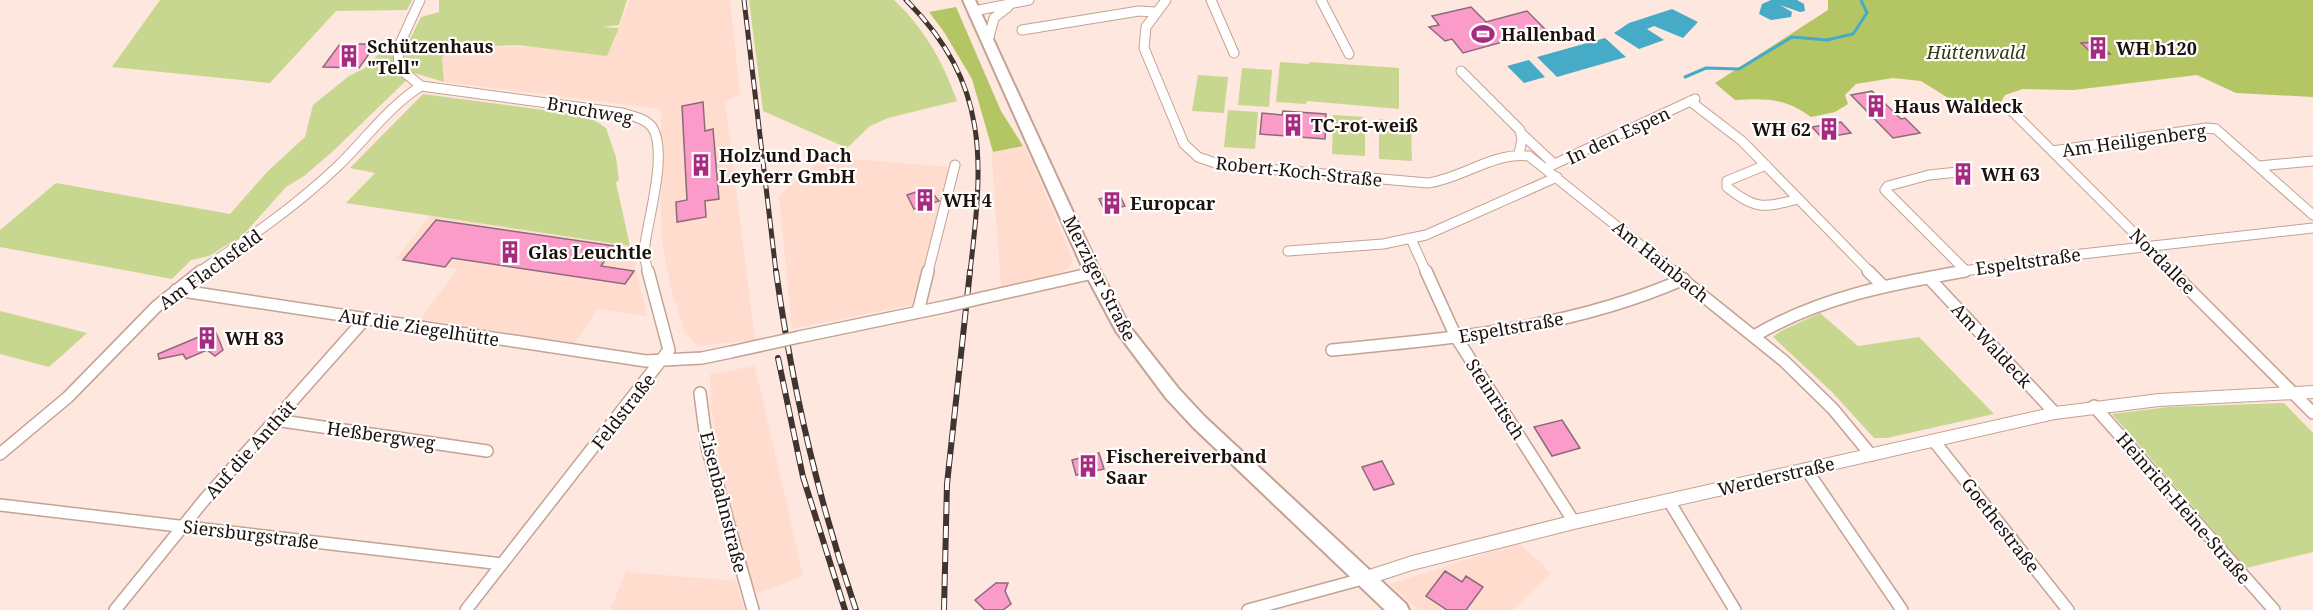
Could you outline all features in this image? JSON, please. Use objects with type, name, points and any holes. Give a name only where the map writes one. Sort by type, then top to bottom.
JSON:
[{"type":"main road","name":"Merziger Straße","points":[[971,5],[1094,273],[1124,331],[1172,393],[1199,422],[1399,610]]},
{"type":"street","points":[[420,0],[398,48],[399,68],[421,86]]},
{"type":"street","points":[[971,5],[999,0]]},
{"type":"street","points":[[971,5],[1017,3],[1029,0]]},
{"type":"street","name":"Robert-Koch-Straße","points":[[1166,0],[1146,27],[1144,37],[1148,61],[1184,144],[1206,161],[1254,168],[1428,183],[1446,182],[1505,155],[1519,154]]},
{"type":"street","points":[[1211,0],[1234,53]]},
{"type":"street","points":[[1321,0],[1349,54]]},
{"type":"street","points":[[988,41],[997,15],[1017,3]]},
{"type":"street","points":[[1022,30],[1139,11],[1155,12]]},
{"type":"street","points":[[1461,71],[1550,166]]},
{"type":"street","name":"Am Flachsfeld","points":[[0,454],[68,397],[176,290],[286,213],[340,164],[398,102],[421,86]]},
{"type":"street","name":"Bruchweg","points":[[421,86],[622,113],[647,121],[654,129],[657,140],[653,207],[644,250],[669,350],[662,362]]},
{"type":"street","name":"In den Espen","points":[[1550,166],[1694,100],[1766,165],[1883,286]]},
{"type":"street","name":"Nordallee","points":[[2011,110],[2313,413]]},
{"type":"street","name":"Am Heiligenberg","points":[[2053,151],[2206,128],[2216,129],[2259,166]]},
{"type":"street","points":[[1519,154],[1522,134]]},
{"type":"street","name":"Am Hainbach","points":[[1519,154],[1550,166],[1557,177],[1755,336],[1818,394],[1871,455]]},
{"type":"street","points":[[2259,166],[2313,160]]},
{"type":"street","points":[[918,312],[955,165]]},
{"type":"street","points":[[1766,165],[1732,177],[1727,181],[1727,187],[1755,207],[1798,199]]},
{"type":"street","points":[[2259,166],[2313,215]]},
{"type":"street","points":[[1958,172],[1929,175],[1888,186],[1885,190],[1965,270]]},
{"type":"street","points":[[1288,251],[1411,240],[1444,229],[1557,177]]},
{"type":"street","name":"Espeltstraße","points":[[1755,336],[1802,308],[1883,286],[1965,270],[2148,246],[2313,228]]},
{"type":"street","name":"Steinritsch","points":[[1411,240],[1456,337],[1574,522]]},
{"type":"street","name":"Feldstraße","points":[[466,610],[662,362],[702,358],[1094,273]]},
{"type":"street","name":"Am Waldeck","points":[[1929,278],[2055,413]]},
{"type":"street","name":"Espeltstraße","points":[[1332,350],[1456,337],[1587,313],[1658,292],[1684,279]]},
{"type":"street","name":"Auf die Ziegelhütte","points":[[176,290],[662,362]]},
{"type":"street","name":"Auf die Anthät","points":[[115,610],[183,526],[365,319]]},
{"type":"street","name":"Werderstraße","points":[[1248,610],[1574,522],[2055,413],[2159,399],[2313,392]]},
{"type":"street","name":"Eisenbahnstraße","points":[[700,393],[712,467],[753,610]]},
{"type":"street","name":"Heinrich-Heine-Straße","points":[[2094,406],[2274,610]]},
{"type":"street","name":"Heßbergweg","points":[[275,420],[488,451]]},
{"type":"street","name":"Goethestraße","points":[[1934,441],[2068,610]]},
{"type":"street","points":[[1806,470],[1902,610]]},
{"type":"street","points":[[1668,501],[1735,610]]},
{"type":"street","name":"Siersburgstraße","points":[[0,505],[502,564]]},
{"type":"shaded area","points":[[629,0],[730,0],[740,94],[725,102],[755,340],[697,346],[685,333],[671,289],[661,236],[661,109],[444,82],[442,58],[452,48],[613,45]]},
{"type":"shaded area","points":[[1025,146],[1073,260],[1069,268],[1058,274],[1001,287],[992,157],[993,152]]},
{"type":"shaded area","points":[[824,157],[950,167],[944,203],[911,305],[792,329],[779,196]]},
{"type":"shaded area","points":[[430,216],[630,246],[647,316],[597,309],[575,343],[420,319],[458,269],[396,259]]},
{"type":"shaded area","points":[[755,366],[803,576],[755,594],[746,571],[720,463],[711,408],[710,374]]},
{"type":"shaded area","points":[[1519,543],[1551,573],[1513,610],[1419,610],[1390,584]]},
{"type":"shaded area","points":[[626,572],[736,581],[744,610],[610,610]]},
{"type":"green space","points":[[160,0],[412,0],[407,10],[336,11],[270,83],[112,67]]},
{"type":"green space","points":[[439,0],[627,0],[619,25],[602,27],[619,28],[607,56],[518,45],[452,48],[442,58],[444,82],[414,73],[331,153],[304,176],[286,187],[243,235],[209,256],[191,260],[172,279],[0,247],[0,230],[56,183],[230,214],[267,172],[305,137],[313,105],[349,76],[365,68],[382,51],[408,43],[421,17],[439,12]]},
{"type":"green space","points":[[749,0],[894,0],[924,34],[946,73],[957,101],[888,118],[870,126],[847,148],[763,111]]},
{"type":"green space","name":"Hüttenwald","points":[[1828,0],[2313,0],[2313,97],[2236,93],[2197,75],[2074,90],[2023,89],[2005,95],[1998,107],[1966,109],[1921,81],[1893,78],[1856,84],[1845,95],[1848,104],[1835,112],[1811,117],[1784,103],[1756,99],[1735,100],[1715,83],[1828,10]]},
{"type":"green space","points":[[956,7],[1001,111],[1023,146],[993,152],[972,79],[944,32],[929,12]]},
{"type":"green space","points":[[1280,62],[1399,68],[1399,109],[1307,101],[1306,104],[1276,102]]},
{"type":"green space","points":[[1242,68],[1272,70],[1269,107],[1238,105]]},
{"type":"green space","points":[[1198,75],[1228,77],[1224,113],[1192,111]]},
{"type":"green space","points":[[423,94],[588,116],[606,128],[616,157],[619,180],[616,183],[630,246],[346,203],[375,173],[350,168]]},
{"type":"green space","points":[[1228,110],[1258,112],[1255,149],[1224,147]]},
{"type":"green space","points":[[1333,115],[1365,117],[1365,156],[1332,154]]},
{"type":"green space","points":[[1379,119],[1411,122],[1412,161],[1379,159]]},
{"type":"green space","points":[[0,311],[87,333],[49,367],[0,354]]},
{"type":"green space","points":[[1820,313],[1858,346],[1919,337],[1994,414],[1887,438],[1874,438],[1831,391],[1773,337]]},
{"type":"green space","points":[[2284,403],[2313,433],[2313,552],[2246,568],[2112,414],[2168,407]]},
{"type":"water","points":[[1771,0],[1797,0],[1804,4],[1805,11],[1800,12],[1780,5],[1792,12],[1791,17],[1771,20],[1759,14],[1762,4]]},
{"type":"water","points":[[1672,9],[1698,22],[1683,38],[1654,26],[1647,29],[1664,40],[1639,49],[1614,33],[1629,23]]},
{"type":"water","points":[[1605,38],[1626,57],[1557,77],[1537,57]]},
{"type":"water","points":[[1529,60],[1545,77],[1524,83],[1507,66]]},
{"type":"building","name":"Hallenbad","points":[[1471,7],[1486,22],[1527,11],[1546,30],[1463,53],[1452,39],[1445,41],[1429,27],[1439,25],[1432,16]]},
{"type":"building","name":"WH b120","points":[[2099,42],[2110,54],[2094,55],[2081,43]]},
{"type":"building","name":"Schützenhaus \"Tell\"","points":[[340,44],[376,44],[359,68],[323,67]]},
{"type":"building","name":"Haus Waldeck","points":[[1872,91],[1901,119],[1905,118],[1920,133],[1893,138],[1851,95]]},
{"type":"building","name":"Holz und Dach Leyherr GmbH","points":[[703,102],[705,131],[713,129],[719,199],[705,201],[706,217],[677,222],[676,202],[687,200],[682,106]]},
{"type":"building","name":"TC-rot-weiß","points":[[1283,111],[1326,114],[1325,139],[1260,134],[1262,113],[1282,115]]},
{"type":"building","name":"WH 62","points":[[1841,122],[1851,133],[1822,138],[1812,127]]},
{"type":"building","name":"WH 4","points":[[928,188],[939,201],[914,209],[907,195]]},
{"type":"building","name":"Europcar","points":[[1119,194],[1125,206],[1105,211],[1099,199]]},
{"type":"building","name":"Glas Leuchtle","points":[[436,220],[615,246],[601,266],[634,271],[625,284],[452,258],[445,267],[403,260]]},
{"type":"building","name":"WH 83","points":[[215,330],[223,350],[215,356],[207,350],[186,359],[183,354],[159,359],[158,354]]},
{"type":"building","points":[[1562,420],[1580,448],[1552,456],[1534,427]]},
{"type":"building","name":"Fischereiverband Saar","points":[[1099,453],[1104,469],[1076,475],[1072,460]]},
{"type":"building","points":[[1382,461],[1394,484],[1374,490],[1362,467]]},
{"type":"building","points":[[1445,571],[1462,582],[1466,576],[1483,587],[1466,610],[1447,610],[1426,596]]},
{"type":"building","points":[[996,583],[1008,583],[1005,591],[1011,604],[1003,610],[985,610],[975,600]]},
{"type":"waterway","points":[[1685,77],[1706,68],[1739,69],[1792,37],[1827,40],[1853,34],[1867,13],[1861,0]]},
{"type":"railway","points":[[744,0],[776,272]]},
{"type":"railway","points":[[906,0],[934,32],[954,63],[967,94],[975,127],[978,160],[977,195],[970,272]]},
{"type":"railway","points":[[776,271],[798,400],[818,485],[856,610]]},
{"type":"railway","points":[[944,610],[947,484],[970,271]]},
{"type":"railway","points":[[778,358],[803,477],[845,610]]},
{"type":"place","name":"Hallenbad","points":[[1483,34]]},
{"type":"place","name":"WH b120","points":[[2098,48]]},
{"type":"place","name":"Schützenhaus \"Tell\"","points":[[349,56]]},
{"type":"place","name":"Haus Waldeck","points":[[1876,106]]},
{"type":"place","name":"TC-rot-weiß","points":[[1293,125]]},
{"type":"place","name":"WH 62","points":[[1829,129]]},
{"type":"place","name":"Holz und Dach Leyherr GmbH","points":[[701,165]]},
{"type":"place","name":"WH 63","points":[[1963,174]]},
{"type":"place","name":"WH 4","points":[[925,200]]},
{"type":"place","name":"Europcar","points":[[1112,203]]},
{"type":"place","name":"Glas Leuchtle","points":[[510,252]]},
{"type":"place","name":"WH 83","points":[[207,338]]},
{"type":"place","name":"Fischereiverband Saar","points":[[1088,466]]}]
